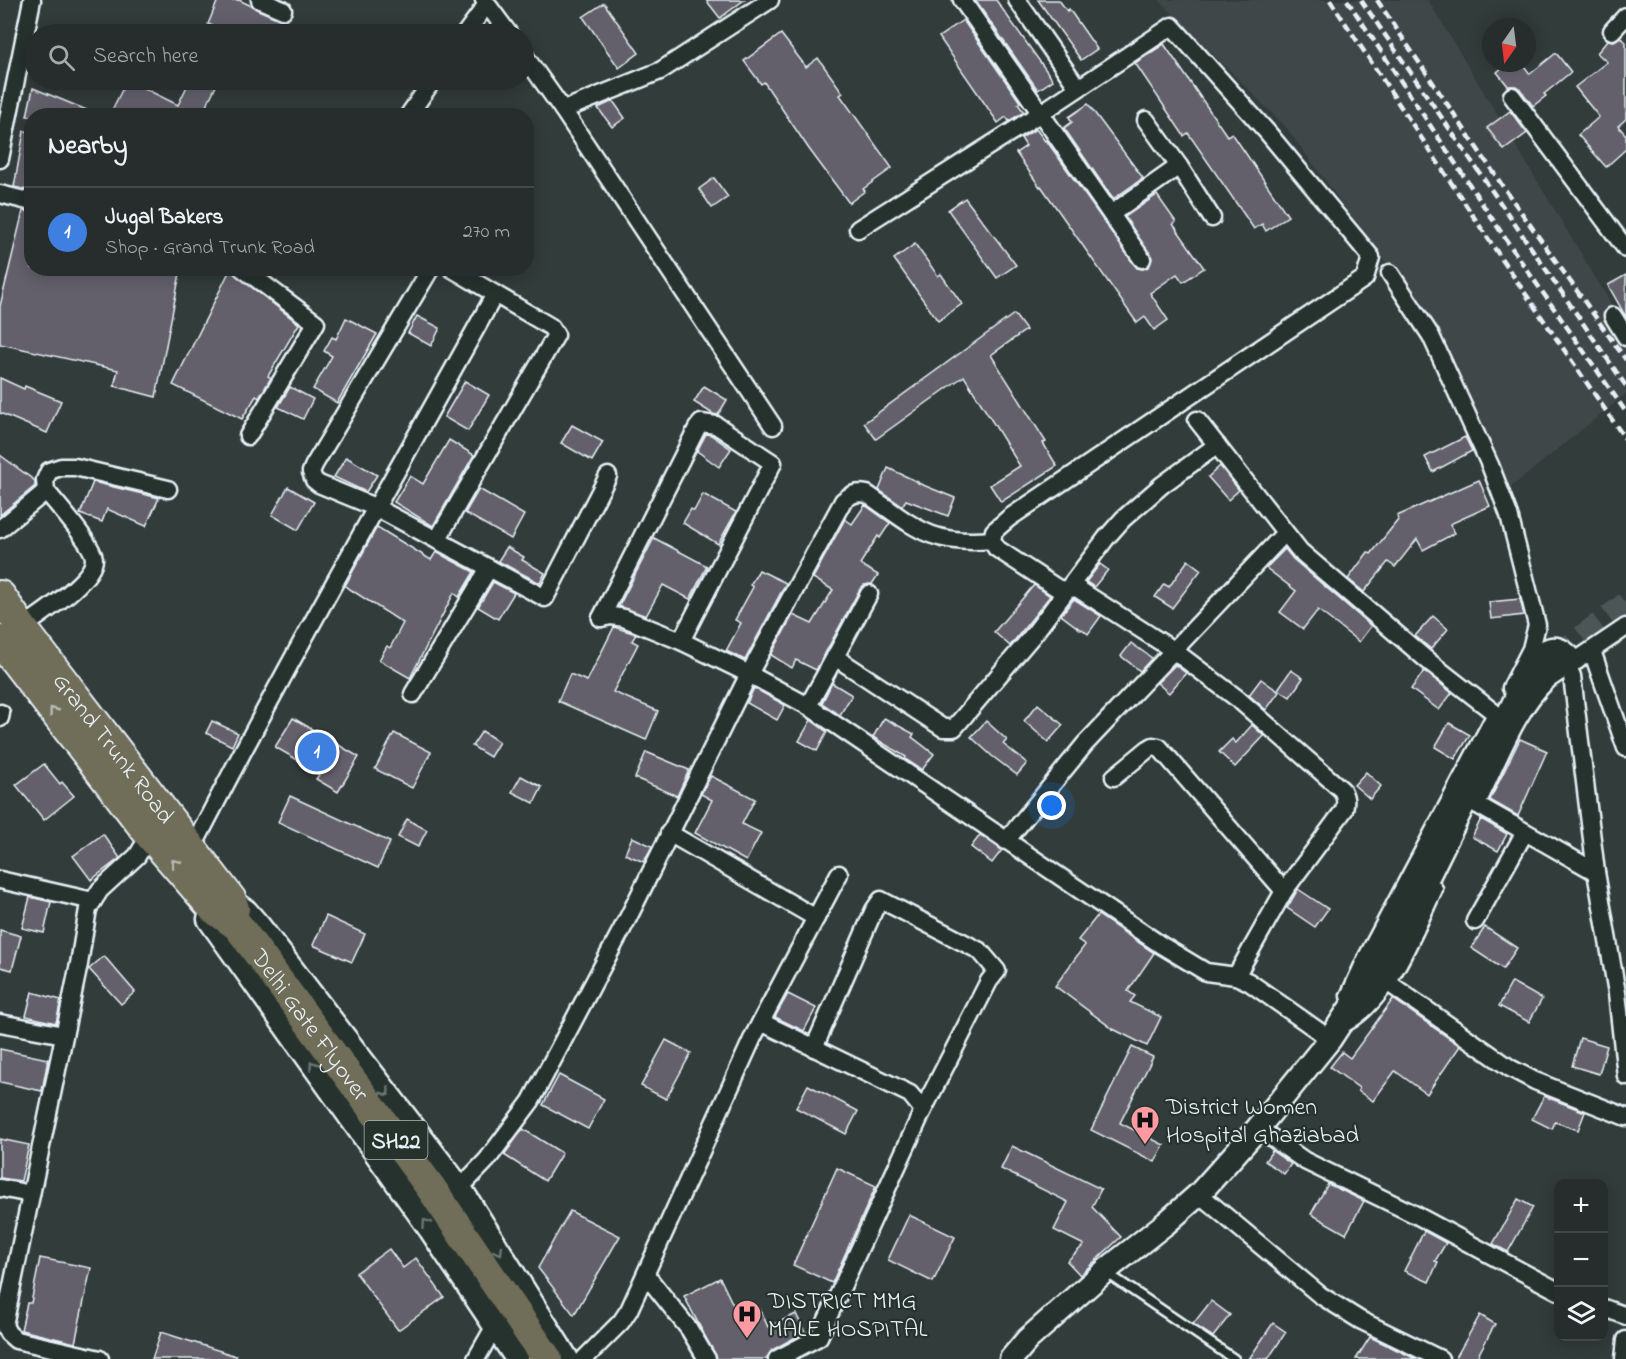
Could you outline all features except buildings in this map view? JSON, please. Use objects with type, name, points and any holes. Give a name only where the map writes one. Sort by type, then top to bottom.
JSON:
[{"type":"highway","name":"Grand Trunk Road","points":[[0,596],[11,634],[150,835],[227,912]]},
{"type":"highway","name":"Grand Trunk Road","points":[[11,634],[192,849],[227,912]]},
{"type":"highway","name":"Delhi Gate Flyover","points":[[227,912],[431,1188],[546,1359]]},
{"type":"main road","points":[[1011,1359],[1028,1340],[1105,1271],[1166,1224],[1199,1194],[1258,1128],[1335,1032],[1383,958],[1416,900],[1521,688],[1528,678],[1567,661]]},
{"type":"main road","points":[[518,1359],[430,1229],[209,919],[227,912],[246,911],[259,926],[460,1188],[567,1359]]},
{"type":"street","points":[[27,24],[32,0]]},
{"type":"street","points":[[260,0],[283,9]]},
{"type":"street","points":[[563,110],[660,71],[770,0]]},
{"type":"street","points":[[962,0],[1142,259]]},
{"type":"street","points":[[1017,0],[1078,88]]},
{"type":"street","points":[[472,24],[486,2],[502,24]]},
{"type":"street","points":[[1612,31],[1626,16]]},
{"type":"street","points":[[858,229],[1172,26],[1268,133],[1371,257],[1365,278],[1009,518],[994,531],[992,540],[996,548],[1048,583],[1062,590],[1078,589],[1173,650],[1238,699],[1345,795],[1344,810],[1284,891],[1236,976]]},
{"type":"street","points":[[0,159],[24,40]]},
{"type":"street","points":[[534,69],[773,426]]},
{"type":"street","points":[[414,108],[426,90]]},
{"type":"street","points":[[1512,96],[1626,249]]},
{"type":"street","points":[[1146,120],[1212,218]]},
{"type":"street","points":[[1111,214],[1179,166]]},
{"type":"street","points":[[0,194],[24,200]]},
{"type":"street","points":[[1335,1032],[1359,974],[1532,649],[1537,625],[1509,515],[1490,465],[1431,336],[1390,273]]},
{"type":"street","points":[[248,436],[316,323],[253,276]]},
{"type":"street","points":[[425,276],[311,472],[314,480],[376,508],[544,598],[608,476]]},
{"type":"street","points":[[437,540],[553,345],[556,335],[551,327],[465,276]]},
{"type":"street","points":[[192,849],[249,738],[495,294]]},
{"type":"street","points":[[1613,316],[1626,337]]},
{"type":"street","points":[[1197,420],[1285,533],[1315,565],[1427,660],[1496,714]]},
{"type":"street","points":[[681,641],[773,464],[716,425],[708,423],[700,423],[697,428],[601,618],[612,616],[624,618],[681,641],[808,706],[1196,967],[1218,975],[1236,976],[1335,1032]]},
{"type":"street","points":[[835,657],[943,728],[954,728],[1033,634],[1107,537],[1162,485],[1217,445]]},
{"type":"street","points":[[11,634],[82,582],[91,571],[94,558],[89,547],[46,491],[45,480],[49,471],[61,467],[75,467],[168,489]]},
{"type":"street","points":[[0,529],[46,491]]},
{"type":"street","points":[[460,1188],[487,1160],[531,1101],[628,916],[749,674],[843,501],[858,492],[867,494],[922,532],[939,539],[965,542],[992,540]]},
{"type":"street","points":[[1006,841],[1085,744],[1285,533]]},
{"type":"street","points":[[413,694],[489,568]]},
{"type":"street","points":[[808,706],[869,594]]},
{"type":"street","points":[[1335,1032],[1373,1000],[1387,982],[1530,699],[1567,661],[1592,651],[1626,627]]},
{"type":"street","points":[[1527,659],[1552,645],[1560,645],[1572,676],[1596,873],[1617,993],[1626,1076]]},
{"type":"street","points":[[1592,651],[1626,748]]},
{"type":"street","points":[[1114,777],[1148,749],[1153,746],[1159,747],[1284,891]]},
{"type":"street","points":[[1476,804],[1596,873]]},
{"type":"street","points":[[1475,921],[1525,832]]},
{"type":"street","points":[[669,833],[816,918]]},
{"type":"street","points":[[100,1359],[8,1338],[4,1325],[88,909],[100,890],[137,856],[150,835]]},
{"type":"street","points":[[584,1359],[625,1316],[646,1275],[760,1022],[840,874]]},
{"type":"street","points":[[0,880],[93,901]]},
{"type":"street","points":[[777,1359],[819,1337],[923,1110],[989,981],[997,971],[981,951],[881,900],[874,910],[814,1048]]},
{"type":"street","points":[[1387,982],[1510,1068],[1535,1081],[1626,1117]]},
{"type":"street","points":[[760,1022],[910,1094],[923,1110]]},
{"type":"street","points":[[0,1023],[64,1035]]},
{"type":"street","points":[[1258,1128],[1305,1161],[1416,1215],[1554,1289]]},
{"type":"street","points":[[0,1188],[32,1194]]},
{"type":"street","points":[[1199,1194],[1320,1295],[1360,1320],[1440,1359]]},
{"type":"street","points":[[646,1275],[689,1329],[706,1359]]},
{"type":"street","points":[[1608,1309],[1626,1316]]},
{"type":"street","points":[[476,1359],[496,1324]]},
{"type":"street","points":[[1624,1359],[1626,1340]]},
{"type":"lane","points":[[1105,1271],[1234,1359]]},
{"type":"shaded area","points":[[1159,0],[1428,0],[1626,328],[1626,394],[1505,492],[1437,332],[1285,126]]},
{"type":"tunnel","points":[[1555,656],[1626,603]]},
{"type":"railway","points":[[1330,0],[1501,258],[1626,440]]},
{"type":"railway","points":[[1347,0],[1509,244],[1626,412]]},
{"type":"railway","points":[[1361,0],[1626,386]]},
{"type":"railway","points":[[1377,0],[1504,188],[1626,360]]},
{"type":"place","name":"Jugal Bakers","points":[[317,752]]},
{"type":"place","name":"District Women Hospital Ghaziabad","points":[[1145,1146]]},
{"type":"place","name":"DISTRICT MMG MALE HOSPITAL","points":[[747,1340]]}]
